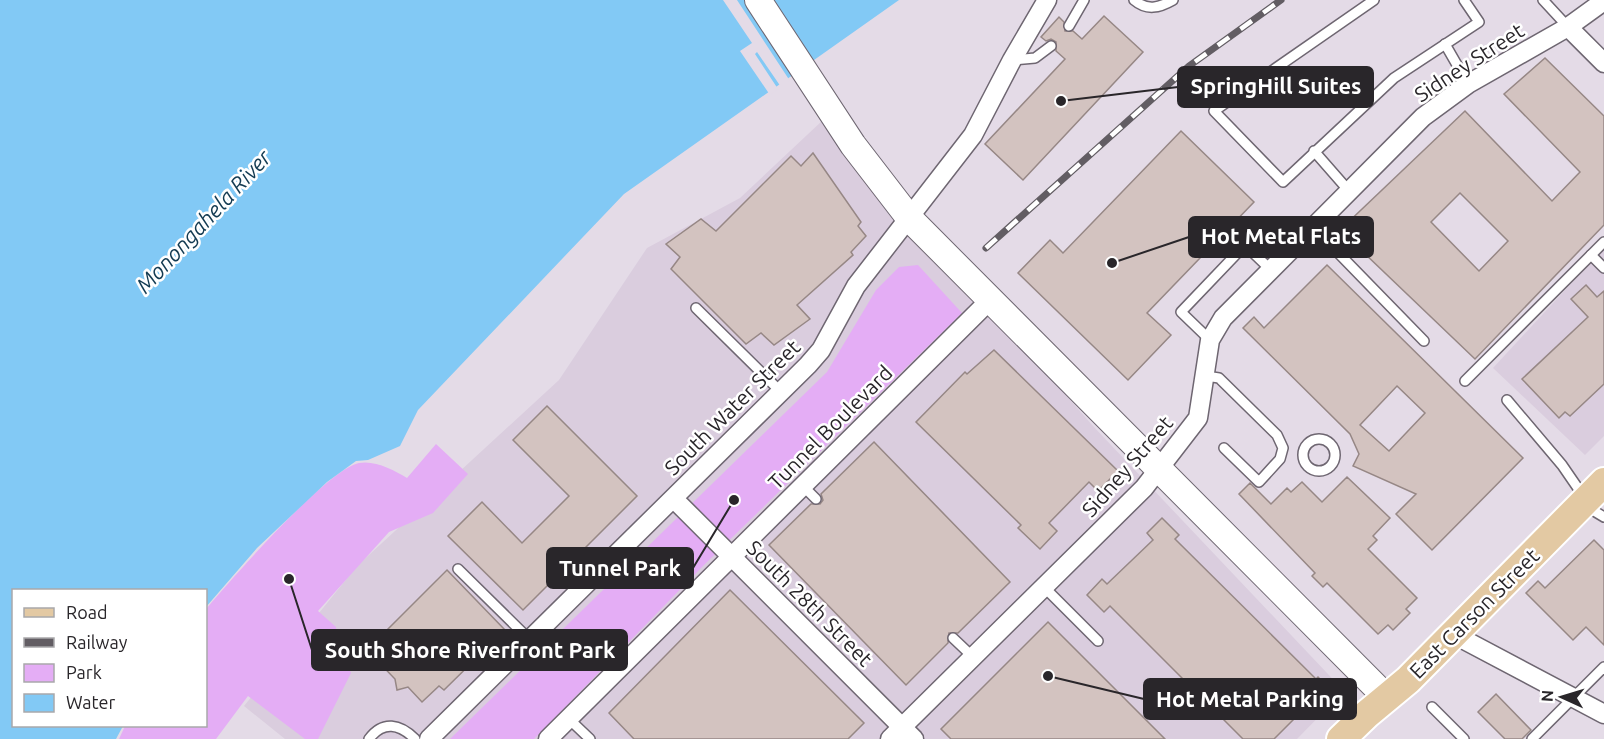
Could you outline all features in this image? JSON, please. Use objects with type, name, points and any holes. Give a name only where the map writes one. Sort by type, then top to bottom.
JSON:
[{"type":"main road","points":[[758,0],[853,145],[910,219],[1386,697]]},
{"type":"main road","name":"East Carson Street","points":[[1341,739],[1408,680],[1453,634],[1594,501]]},
{"type":"street","name":"South Water Street","points":[[429,739],[674,499],[821,350],[856,286],[973,135],[1012,60],[1047,0]]},
{"type":"street","name":"Sidney Street","points":[[902,735],[974,657],[1144,488],[1198,418],[1210,340],[1223,318],[1423,117],[1468,84],[1568,27],[1604,1]]},
{"type":"street","points":[[1568,27],[1604,63]]},
{"type":"street","name":"Tunnel Boulevard","points":[[548,739],[990,300]]},
{"type":"street","name":"South 28th Street","points":[[674,499],[902,735]]},
{"type":"street","points":[[1453,634],[1604,714]]},
{"type":"lane","points":[[1068,26],[1084,0]]},
{"type":"lane","points":[[1134,0],[1151,8],[1162,6],[1173,0]]},
{"type":"lane","points":[[1374,0],[1214,111],[1283,182],[1394,78],[1479,22],[1464,0]]},
{"type":"lane","points":[[1543,0],[1568,27]]},
{"type":"lane","points":[[1445,44],[1468,84]]},
{"type":"lane","points":[[1012,60],[1035,58],[1051,46]]},
{"type":"lane","points":[[1314,151],[1349,191]]},
{"type":"lane","points":[[1313,227],[1424,341]]},
{"type":"lane","points":[[1465,381],[1604,242]]},
{"type":"lane","points":[[1210,340],[1181,312],[1245,245],[1271,270]]},
{"type":"lane","points":[[1591,255],[1604,268]]},
{"type":"lane","points":[[696,308],[781,392]]},
{"type":"lane","points":[[1206,376],[1220,378],[1277,435],[1283,448],[1280,459],[1259,482],[1224,448]]},
{"type":"lane","points":[[1508,400],[1594,501]]},
{"type":"lane","points":[[1283,448],[1303,452]]},
{"type":"lane","points":[[803,486],[816,499]]},
{"type":"lane","points":[[458,569],[530,640]]},
{"type":"lane","points":[[1044,587],[1098,641]]},
{"type":"lane","points":[[953,638],[974,657]]},
{"type":"lane","points":[[1532,739],[1604,667]]},
{"type":"lane","points":[[1432,707],[1464,739]]},
{"type":"lane","points":[[569,719],[590,739]]},
{"type":"lane","points":[[369,739],[381,728],[393,725],[405,729],[415,739]]},
{"type":"shaded area","points":[[823,120],[1093,426],[1344,691],[1297,739],[285,739],[244,706],[357,566],[559,380],[647,248],[740,198]]},
{"type":"shaded area","points":[[1604,248],[1604,436],[1585,455],[1493,368]]},
{"type":"green space","points":[[918,265],[962,313],[705,564],[534,739],[450,739],[827,372],[876,290],[899,267]]},
{"type":"green space","points":[[436,444],[468,474],[433,513],[389,532],[318,611],[336,627],[337,644],[351,673],[318,739],[305,739],[248,696],[216,739],[119,739],[125,727],[207,727],[207,608],[280,528],[325,484],[344,470],[365,462],[378,464],[407,478]]},
{"type":"water","name":"Monongahela River","points":[[0,0],[899,0],[624,194],[418,410],[400,446],[368,460],[356,461],[327,482],[257,548],[207,606],[207,589],[12,589],[12,727],[122,727],[116,739],[0,739]]},
{"type":"pier","points":[[723,0],[737,0],[790,81],[781,87],[757,52],[755,54],[778,89],[770,95],[740,51],[752,43]]},
{"type":"building","points":[[1104,16],[1143,52],[1023,180],[985,144],[1065,59],[1056,51],[1056,42],[1051,39],[1046,41],[1041,37],[1059,17],[1064,22],[1065,31],[1073,31],[1082,39]]},
{"type":"building","points":[[1545,58],[1604,116],[1604,225],[1475,359],[1340,230],[1465,111],[1552,201],[1580,172],[1504,94]],"holes":[[[1460,193],[1508,241],[1479,271],[1431,222]]]},
{"type":"building","points":[[1181,131],[1254,202],[1147,313],[1171,335],[1128,380],[1018,273],[1050,240],[1063,253]]},
{"type":"building","points":[[813,153],[861,222],[858,226],[866,236],[851,252],[853,255],[797,305],[810,319],[774,345],[761,333],[746,344],[671,269],[680,257],[666,244],[701,219],[716,231],[791,156],[801,166]]},
{"type":"building","points":[[1327,265],[1523,458],[1432,550],[1396,514],[1416,494],[1353,466],[1359,454],[1350,434],[1243,328],[1254,317],[1264,328]],"holes":[[[1397,386],[1425,413],[1389,451],[1360,425]]]},
{"type":"building","points":[[1586,285],[1597,297],[1604,291],[1604,384],[1570,416],[1565,412],[1559,418],[1522,379],[1588,317],[1571,299]]},
{"type":"building","points":[[994,350],[1118,471],[1098,491],[1089,482],[1049,523],[1057,531],[1040,549],[1018,528],[1021,525],[916,422],[965,372],[967,374]]},
{"type":"building","points":[[547,406],[637,496],[523,610],[448,536],[482,502],[522,543],[569,496],[513,440]]},
{"type":"building","points":[[874,442],[1010,582],[958,633],[949,633],[948,643],[906,685],[769,545],[811,504],[820,504],[823,500],[821,494]]},
{"type":"building","points":[[1347,477],[1390,518],[1373,536],[1377,540],[1368,549],[1417,598],[1406,609],[1410,613],[1393,630],[1388,625],[1378,634],[1327,583],[1323,587],[1312,576],[1315,573],[1239,494],[1250,483],[1271,504],[1287,488],[1291,492],[1302,482],[1322,502]]},
{"type":"building","points":[[1162,518],[1179,535],[1175,539],[1316,679],[1318,677],[1333,692],[1319,706],[1313,700],[1274,739],[1243,739],[1110,606],[1104,612],[1087,595],[1102,579],[1107,584],[1153,540],[1147,533]]},
{"type":"building","points":[[1594,540],[1604,550],[1604,645],[1586,627],[1573,640],[1526,593],[1538,581],[1545,588]]},
{"type":"building","points":[[447,570],[505,630],[444,690],[439,686],[422,702],[408,687],[397,690],[395,679],[367,650]]},
{"type":"building","points":[[730,590],[864,723],[848,739],[634,739],[609,713]]},
{"type":"building","points":[[1048,622],[1165,739],[951,739],[941,729]]},
{"type":"building","points":[[1496,694],[1531,730],[1522,739],[1505,739],[1478,712]]},
{"type":"railway","points":[[986,248],[1189,66],[1281,0]]},
{"type":"place","name":"SpringHill Suites","points":[[1061,101]]},
{"type":"place","name":"Hot Metal Flats","points":[[1112,263]]},
{"type":"place","name":"Tunnel Park","points":[[734,500]]},
{"type":"place","name":"South Shore Riverfront Park","points":[[289,579]]},
{"type":"place","name":"Hot Metal Parking","points":[[1048,676]]}]
